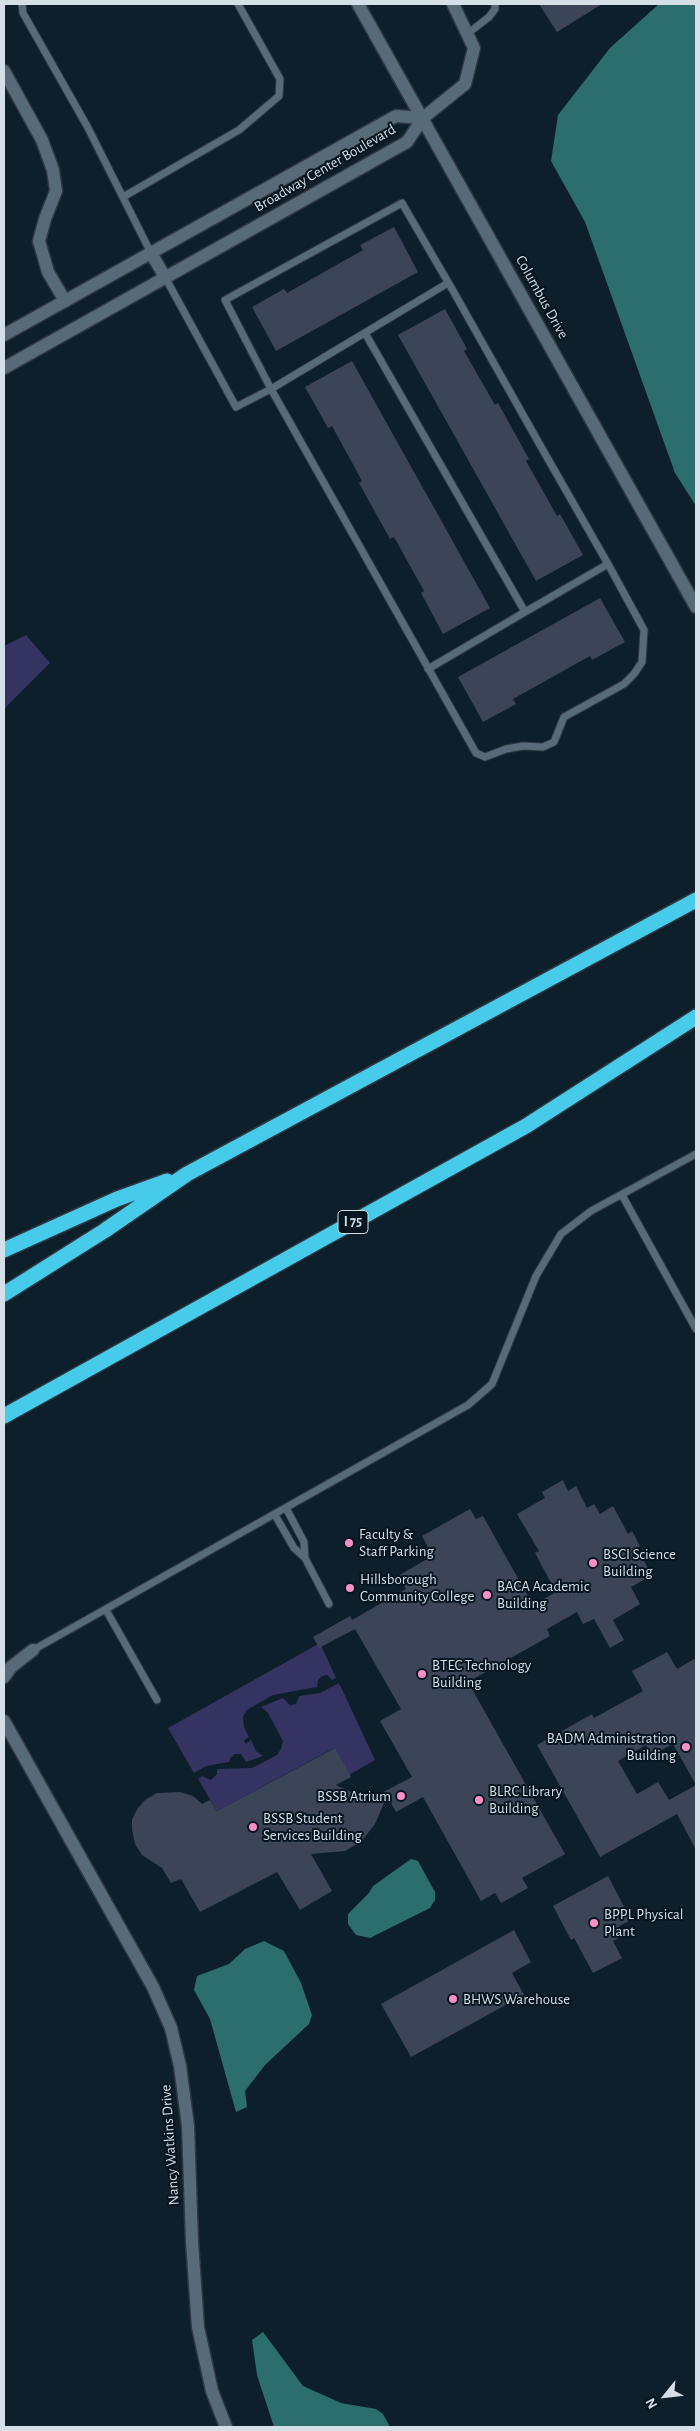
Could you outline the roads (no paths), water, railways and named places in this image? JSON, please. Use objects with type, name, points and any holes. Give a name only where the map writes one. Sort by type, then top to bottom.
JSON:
[{"type":"highway","points":[[4,1294],[104,1231],[187,1174],[696,900]]},
{"type":"highway","name":"I 75","points":[[4,1416],[526,1126],[696,1017]]},
{"type":"highway","points":[[4,1250],[117,1199],[187,1174]]},
{"type":"street","name":"Columbus Drive","points":[[358,4],[696,607]]},
{"type":"street","points":[[423,118],[464,84],[474,48],[453,4]]},
{"type":"street","points":[[4,71],[42,140],[53,170],[56,191],[45,219],[40,241],[48,272],[65,301]]},
{"type":"street","name":"Broadway Center Boulevard","points":[[4,335],[396,116],[423,118],[407,142],[4,368]]},
{"type":"street","points":[[151,253],[165,277]]},
{"type":"street","points":[[4,1677],[10,1667],[33,1650]]},
{"type":"street","name":"Nancy Watkins Drive","points":[[4,1720],[153,1987],[171,2028],[180,2066],[188,2126],[192,2242],[198,2327],[212,2391],[226,2427]]},
{"type":"lane","points":[[22,4],[23,13],[87,126],[151,253]]},
{"type":"lane","points":[[123,197],[239,130],[279,96],[280,79],[238,4]]},
{"type":"lane","points":[[467,34],[489,17],[495,4]]},
{"type":"lane","points":[[402,203],[644,630],[642,662],[624,684],[564,717],[554,742],[543,747],[523,746],[506,749],[485,757],[476,753],[271,390],[225,300],[402,203]]},
{"type":"lane","points":[[165,277],[236,407],[271,390],[448,283]]},
{"type":"lane","points":[[366,333],[525,612]]},
{"type":"lane","points":[[428,669],[608,564]]},
{"type":"lane","points":[[33,1650],[275,1515],[460,1410],[474,1400],[492,1384],[536,1276],[561,1234],[591,1212],[696,1154]]},
{"type":"lane","points":[[622,1195],[696,1329]]},
{"type":"lane","points":[[286,1508],[304,1542],[305,1558]]},
{"type":"lane","points":[[275,1515],[294,1548],[305,1558],[329,1604]]},
{"type":"lane","points":[[106,1610],[157,1700]]},
{"type":"place","name":"Faculty & Staff Parking","points":[[349,1543]]},
{"type":"place","name":"BSCI Science Building","points":[[593,1563]]},
{"type":"place","name":"Hillsborough Community College","points":[[350,1588]]},
{"type":"place","name":"BACA Academic Building","points":[[487,1595]]},
{"type":"place","name":"BTEC Technology Building","points":[[422,1674]]},
{"type":"place","name":"BADM Administration Building","points":[[686,1747]]},
{"type":"place","name":"BSSB Atrium","points":[[401,1796]]},
{"type":"place","name":"BLRC Library Building","points":[[479,1800]]},
{"type":"place","name":"BSSB Student Services Building","points":[[253,1827]]},
{"type":"place","name":"BPPL Physical Plant","points":[[594,1923]]},
{"type":"place","name":"BHWS Warehouse","points":[[453,1999]]}]
